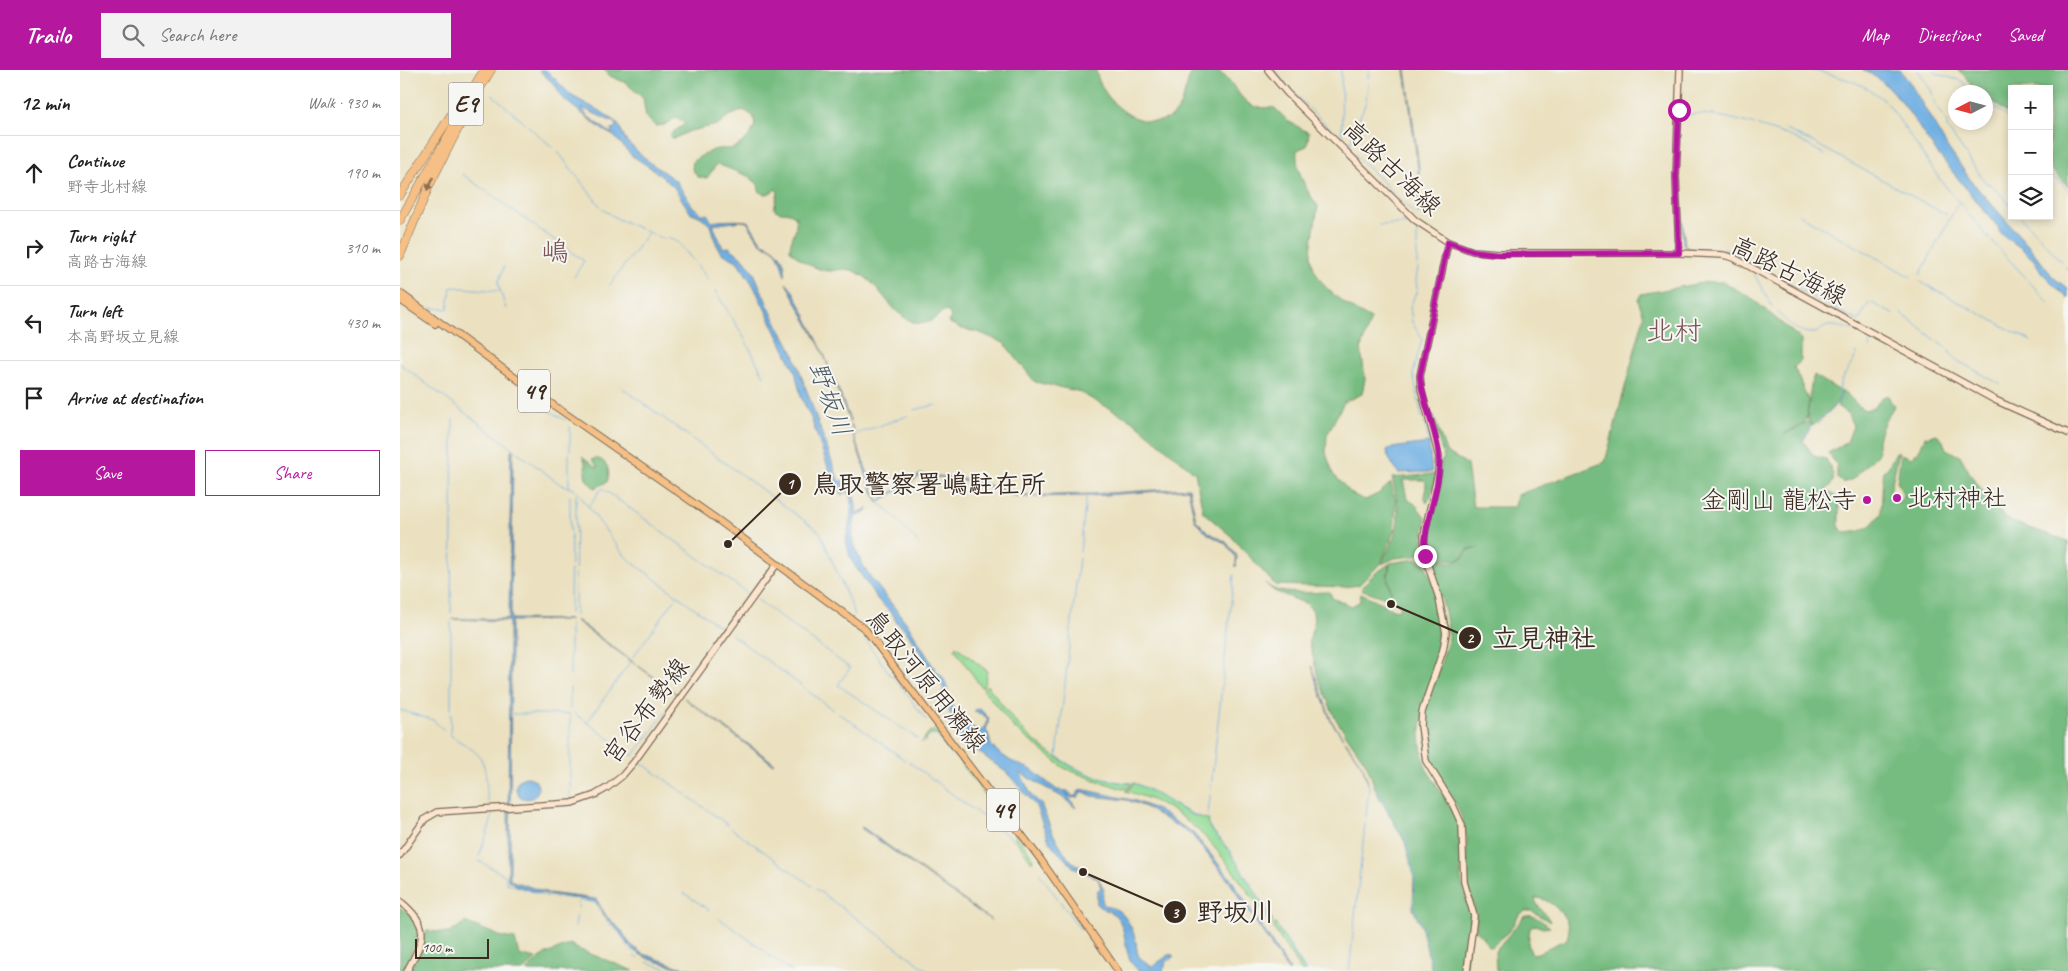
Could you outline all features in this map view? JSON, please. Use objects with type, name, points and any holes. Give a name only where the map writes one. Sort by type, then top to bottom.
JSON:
[{"type":"highway","points":[[400,195],[445,138],[486,70]]},
{"type":"highway","points":[[400,256],[445,138],[486,70]]},
{"type":"highway","name":"E9","points":[[400,214],[445,138]]},
{"type":"highway","name":"E9","points":[[400,220],[445,138]]},
{"type":"main road","name":"鳥取河原用瀬線","points":[[400,293],[476,350],[857,622],[871,636],[1041,860],[1118,971]]},
{"type":"main road","name":"鳥取河原用瀬線","points":[[400,300],[476,350]]},
{"type":"street","name":"高路古海線","points":[[1268,70],[1287,93],[1415,220],[1448,242],[1473,251],[1499,254],[1679,253],[1712,254],[1734,258],[2001,403],[2068,433]]},
{"type":"street","points":[[1679,253],[1676,177],[1680,70]]},
{"type":"street","points":[[1448,242],[1420,376],[1421,389],[1439,457],[1438,473],[1424,535],[1425,556],[1438,595],[1446,633],[1443,650],[1422,712],[1421,726],[1426,761],[1455,808],[1462,826],[1464,882],[1474,916],[1467,971]]},
{"type":"street","name":"宮谷布勢線","points":[[400,855],[425,819],[437,812],[572,803],[595,795],[607,788],[622,776],[634,762],[778,564]]},
{"type":"street","points":[[400,901],[419,920],[423,938],[407,971]]},
{"type":"green space","points":[[604,70],[1096,70],[1105,92],[1114,103],[1135,118],[1159,121],[1175,114],[1181,104],[1191,73],[1207,70],[1215,71],[1227,78],[1240,95],[1251,105],[1275,108],[1288,121],[1309,133],[1307,146],[1297,150],[1297,157],[1302,180],[1318,206],[1311,253],[1317,275],[1324,285],[1341,301],[1371,319],[1361,348],[1365,379],[1362,394],[1344,402],[1327,435],[1326,453],[1333,474],[1352,494],[1365,500],[1378,494],[1391,483],[1396,502],[1394,531],[1381,563],[1359,585],[1345,587],[1275,585],[1231,536],[1203,512],[1195,473],[1133,421],[1077,391],[1035,382],[1004,343],[978,332],[962,329],[948,322],[951,317],[949,312],[943,311],[926,323],[913,322],[897,311],[872,283],[856,272],[843,269],[825,270],[813,267],[802,261],[790,250],[796,226],[796,217],[774,209],[778,192],[776,189],[768,194],[763,194],[759,191],[758,184],[748,176],[717,164],[707,178],[698,177],[692,169],[693,161],[711,151],[729,149],[739,145],[753,130],[755,124],[750,114],[743,110],[727,117],[721,124],[690,131],[673,139],[670,136],[673,132],[685,124],[677,117],[664,125],[655,126],[646,117],[643,98],[626,83],[610,76]]},
{"type":"green space","points":[[1957,70],[2068,70],[2068,186],[2053,172],[2053,85],[2008,85],[2008,114],[1993,102],[1993,85],[1971,85],[1963,74]]},
{"type":"green space","points":[[1708,282],[1723,282],[1750,297],[1801,339],[1801,361],[1794,367],[1809,402],[1806,419],[1803,424],[1784,434],[1802,426],[1807,421],[1812,425],[1803,441],[1814,456],[1826,459],[1830,467],[1833,479],[1830,486],[1826,489],[1839,500],[1839,526],[1843,532],[1860,531],[1871,525],[1881,514],[1883,471],[1888,468],[1896,452],[1899,452],[1890,492],[1892,501],[1899,502],[1903,497],[1897,482],[1901,454],[1911,458],[1919,451],[1925,437],[1937,434],[1943,441],[1946,449],[1961,457],[1972,477],[1996,509],[2012,522],[2068,541],[2068,971],[1496,971],[1495,951],[1524,917],[1534,917],[1550,927],[1543,928],[1535,925],[1530,928],[1528,946],[1532,954],[1541,952],[1566,940],[1568,926],[1561,912],[1555,906],[1535,898],[1537,905],[1550,922],[1532,911],[1525,911],[1519,915],[1510,930],[1492,947],[1488,946],[1476,931],[1476,915],[1466,878],[1467,838],[1463,821],[1458,808],[1433,768],[1427,753],[1426,709],[1449,638],[1445,611],[1429,559],[1450,562],[1458,561],[1464,557],[1468,550],[1480,547],[1468,549],[1462,558],[1457,560],[1428,558],[1427,536],[1429,523],[1438,485],[1441,461],[1444,459],[1432,416],[1433,414],[1446,452],[1467,465],[1473,507],[1515,507],[1517,495],[1605,462],[1644,316],[1638,300],[1641,294]]},
{"type":"green space","points":[[1814,375],[1840,391],[1840,396],[1835,405],[1813,426],[1807,418],[1811,384]]},
{"type":"green space","points":[[1842,391],[1865,410],[1875,407],[1881,398],[1888,395],[1891,402],[1895,405],[1880,433],[1877,455],[1853,479],[1842,483],[1837,478],[1837,465],[1828,453],[1847,442],[1853,426],[1848,414],[1837,406]]},
{"type":"green space","points":[[582,456],[597,468],[592,460],[595,458],[606,464],[609,474],[607,482],[595,488],[590,483],[585,475],[585,464]]},
{"type":"green space","points":[[1436,474],[1431,496],[1427,503],[1425,499],[1426,482],[1424,480],[1403,480],[1407,499],[1415,504],[1426,518],[1422,548],[1419,554],[1395,558],[1382,564],[1394,538],[1398,519],[1397,499],[1392,478]]},
{"type":"green space","points":[[1417,559],[1425,564],[1434,587],[1444,630],[1443,641],[1426,692],[1420,735],[1426,768],[1456,816],[1461,830],[1461,880],[1471,916],[1465,971],[1432,971],[1421,925],[1413,909],[1414,875],[1405,842],[1376,791],[1367,765],[1335,718],[1319,680],[1309,641],[1314,623],[1313,611],[1307,604],[1274,591],[1265,583],[1286,592],[1330,592],[1332,598],[1352,606],[1360,601],[1361,593],[1389,608],[1398,610],[1401,606],[1398,604],[1361,589],[1373,575],[1389,564],[1387,579],[1391,592],[1388,578],[1390,563]]},
{"type":"green space","points":[[956,646],[987,671],[983,687],[981,687],[955,649]]},
{"type":"green space","points":[[987,685],[1018,725],[1046,750],[1072,767],[1086,773],[1116,782],[1131,783],[1129,788],[1123,789],[1064,768],[1014,728],[983,689]]},
{"type":"green space","points":[[933,731],[941,734],[1033,857],[1032,862],[1015,839],[1016,836],[937,735],[931,734],[921,743],[929,732]]},
{"type":"green space","points":[[1133,783],[1189,813],[1208,819],[1209,827],[1229,850],[1273,920],[1271,927],[1261,909],[1205,837],[1178,814],[1145,797],[1125,791],[1130,789]]},
{"type":"green space","points":[[400,907],[410,915],[416,923],[418,930],[418,937],[403,971],[400,971]]},
{"type":"green space","points":[[465,922],[502,937],[515,939],[519,955],[536,959],[523,971],[410,971],[422,946],[426,931],[450,933]]},
{"type":"green space","points":[[1275,923],[1305,971],[1301,971],[1274,929]]},
{"type":"green space","points":[[570,944],[634,971],[526,971],[542,956]]},
{"type":"water","points":[[539,70],[546,70],[572,96],[605,114],[618,124],[627,142],[648,161],[676,181],[693,207],[702,214],[707,214],[712,222],[730,220],[748,221],[762,243],[773,248],[780,255],[783,260],[785,276],[776,252],[768,246],[761,244],[747,222],[741,221],[713,225],[723,248],[729,247],[744,259],[753,271],[771,312],[793,352],[838,479],[840,481],[847,481],[851,489],[855,501],[856,514],[868,508],[868,510],[855,517],[852,539],[861,562],[871,578],[909,626],[936,671],[946,683],[954,711],[975,729],[983,730],[988,719],[982,714],[975,712],[975,710],[980,709],[989,718],[986,731],[991,745],[1011,761],[1032,770],[1057,790],[1068,791],[1074,797],[1081,789],[1136,801],[1157,810],[1193,833],[1231,879],[1290,971],[1288,971],[1229,881],[1192,835],[1143,806],[1127,800],[1092,796],[1082,791],[1078,797],[1072,798],[1066,793],[1076,808],[1062,797],[1020,773],[1032,796],[1041,804],[1052,832],[1068,858],[1086,872],[1098,878],[1104,889],[1104,905],[1117,910],[1128,921],[1136,940],[1139,957],[1152,967],[1170,954],[1174,956],[1166,962],[1163,971],[1139,971],[1134,966],[1130,960],[1119,920],[1097,905],[1097,891],[1101,888],[1098,879],[1073,867],[1056,850],[1049,841],[1036,806],[1007,773],[976,750],[966,749],[965,742],[959,735],[956,724],[945,704],[942,691],[944,689],[904,628],[896,622],[894,616],[878,600],[851,560],[846,541],[852,499],[843,486],[844,493],[842,495],[828,467],[811,418],[801,397],[795,371],[752,283],[737,261],[720,252],[710,225],[701,217],[690,212],[674,187],[654,170],[631,155],[614,136],[603,130],[561,97],[556,86]],"holes":[[[582,108],[615,123],[616,127],[612,129],[612,134],[587,116]]]},
{"type":"water","points":[[1405,70],[1419,168],[1419,214],[1418,168]]},
{"type":"water","points":[[1863,70],[1900,70],[1910,83],[1948,148],[1972,182],[2032,250],[2053,277],[2068,289],[2068,299],[2042,273],[2034,260],[2000,233],[1998,227],[1930,144],[1897,96],[1876,77]]},
{"type":"water","points":[[1679,182],[1685,246],[1690,249],[1699,250],[1691,250],[1686,248],[1683,243]]},
{"type":"water","points":[[1715,250],[1726,250],[1739,256]]},
{"type":"water","points":[[786,283],[793,291],[821,348]]},
{"type":"water","points":[[823,353],[840,394],[853,430]]},
{"type":"water","points":[[853,434],[878,501],[921,474],[978,481],[1018,496],[1189,488],[1196,520],[1208,532],[1226,542],[1237,556],[1236,567],[1236,557],[1225,543],[1208,534],[1195,521],[1188,489],[1091,496],[1018,497],[977,482],[922,475],[878,503],[868,480]]},
{"type":"water","points":[[1429,443],[1432,472],[1398,473],[1388,457],[1387,450],[1391,448]]},
{"type":"water","points":[[511,450],[513,450],[511,619],[570,620],[511,621],[510,880],[548,893],[596,899],[606,916],[622,931],[629,943],[641,953],[677,966],[703,971],[676,967],[649,959],[636,952],[605,917],[597,902],[538,892],[516,885],[508,880],[509,621],[452,619],[509,619]]},
{"type":"water","points":[[576,620],[678,695],[576,621]]},
{"type":"water","points":[[1312,666],[1331,720],[1363,767],[1331,721]]},
{"type":"water","points":[[684,698],[774,763],[773,764]]},
{"type":"water","points":[[527,777],[535,780],[538,788],[535,796],[527,799],[519,796],[516,788],[519,780]]},
{"type":"water","points":[[862,827],[991,920],[861,828]]},
{"type":"waterway","points":[[1274,70],[1287,86]]},
{"type":"waterway","points":[[1341,70],[1342,137]]},
{"type":"waterway","points":[[1368,78],[1369,70]]},
{"type":"waterway","points":[[1811,70],[1862,85],[1889,105],[1941,181],[1988,237],[2049,303]]},
{"type":"waterway","points":[[1918,70],[1932,92],[1935,104],[1947,123],[1947,128],[1986,183],[1992,185],[2008,203]]},
{"type":"waterway","points":[[1934,70],[1937,74],[1962,81],[1966,85]]},
{"type":"waterway","points":[[1354,131],[1366,102],[1368,82]]},
{"type":"waterway","points":[[1289,88],[1306,105]]},
{"type":"waterway","points":[[493,95],[552,147]]},
{"type":"waterway","points":[[1993,105],[2008,118]]},
{"type":"waterway","points":[[1309,108],[1339,137]]},
{"type":"waterway","points":[[1681,117],[1690,114],[1704,114],[1737,120],[1794,138],[1825,155]]},
{"type":"waterway","points":[[1784,129],[1814,143],[1947,215]]},
{"type":"waterway","points":[[1353,133],[1349,149],[1396,195]]},
{"type":"waterway","points":[[558,152],[600,206]]},
{"type":"waterway","points":[[462,174],[584,261],[574,277]]},
{"type":"waterway","points":[[2051,175],[2068,190]]},
{"type":"waterway","points":[[1398,197],[1416,216]]},
{"type":"waterway","points":[[1920,275],[1958,203]]},
{"type":"waterway","points":[[602,209],[618,219],[664,239]]},
{"type":"waterway","points":[[1800,215],[1911,277]]},
{"type":"waterway","points":[[2024,220],[2062,262]]},
{"type":"waterway","points":[[1379,225],[1413,223]]},
{"type":"waterway","points":[[1417,228],[1417,265]]},
{"type":"waterway","points":[[610,285],[647,234]]},
{"type":"waterway","points":[[668,238],[678,242],[708,279]]},
{"type":"waterway","points":[[1738,256],[1761,270]]},
{"type":"waterway","points":[[504,267],[498,283],[506,309]]},
{"type":"waterway","points":[[1418,268],[1417,290],[1410,307],[1412,322],[1422,339],[1413,374],[1422,418]]},
{"type":"waterway","points":[[1768,273],[1858,321],[1870,302],[1893,314]]},
{"type":"waterway","points":[[1754,274],[1773,308]]},
{"type":"waterway","points":[[1919,281],[2031,341]]},
{"type":"waterway","points":[[431,308],[448,309],[451,287],[500,291]]},
{"type":"waterway","points":[[715,291],[741,332],[764,376]]},
{"type":"waterway","points":[[1777,311],[1789,324],[1806,332],[1818,332],[1828,326],[1853,330]]},
{"type":"waterway","points":[[1900,312],[1947,349],[1956,360],[2000,384]]},
{"type":"waterway","points":[[1869,348],[1871,339]]},
{"type":"waterway","points":[[1818,424],[1839,401],[1841,381],[1857,353]]},
{"type":"waterway","points":[[400,364],[560,484],[576,490],[623,554],[723,629],[681,690]]},
{"type":"waterway","points":[[621,387],[820,532],[855,615]]},
{"type":"waterway","points":[[523,391],[539,405],[565,420]]},
{"type":"waterway","points":[[914,410],[936,405]]},
{"type":"waterway","points":[[856,434],[907,416]]},
{"type":"waterway","points":[[451,613],[453,419]]},
{"type":"waterway","points":[[1424,422],[1428,443]]},
{"type":"waterway","points":[[1804,438],[1811,426]]},
{"type":"waterway","points":[[570,427],[570,451]]},
{"type":"waterway","points":[[569,454],[569,486]]},
{"type":"waterway","points":[[589,506],[602,488],[750,595]]},
{"type":"waterway","points":[[575,615],[576,495]]},
{"type":"waterway","points":[[570,496],[570,531]]},
{"type":"waterway","points":[[1080,552],[1086,498]]},
{"type":"waterway","points":[[878,502],[888,510],[919,544]]},
{"type":"waterway","points":[[570,614],[571,534]]},
{"type":"waterway","points":[[1079,558],[1057,756],[1073,767],[1092,775],[1112,781],[1131,783]]},
{"type":"waterway","points":[[1208,815],[1234,575]]},
{"type":"waterway","points":[[633,657],[678,595]]},
{"type":"waterway","points":[[756,599],[831,654]]},
{"type":"waterway","points":[[451,622],[451,709]]},
{"type":"waterway","points":[[570,623],[570,676]]},
{"type":"waterway","points":[[732,635],[806,689]]},
{"type":"waterway","points":[[864,638],[926,720]]},
{"type":"waterway","points":[[833,656],[850,668],[838,685],[918,739]]},
{"type":"waterway","points":[[587,722],[631,661]]},
{"type":"waterway","points":[[570,688],[570,709]]},
{"type":"waterway","points":[[808,691],[833,710]]},
{"type":"waterway","points":[[574,713],[633,756],[674,701]]},
{"type":"waterway","points":[[400,710],[433,720],[444,730]]},
{"type":"waterway","points":[[451,713],[450,735],[479,755],[481,759],[486,775],[488,803]]},
{"type":"waterway","points":[[839,713],[905,760]]},
{"type":"waterway","points":[[512,714],[570,714],[570,797]]},
{"type":"waterway","points":[[924,743],[931,734],[937,735],[955,757]]},
{"type":"waterway","points":[[639,761],[728,825]]},
{"type":"waterway","points":[[909,762],[1014,840]]},
{"type":"waterway","points":[[1134,783],[1183,810],[1201,817]]},
{"type":"waterway","points":[[1349,971],[1368,783]]},
{"type":"waterway","points":[[1375,787],[1391,816],[1405,835],[1415,880],[1413,907],[1421,923],[1433,971]]},
{"type":"waterway","points":[[479,856],[491,822],[492,813]]},
{"type":"waterway","points":[[1209,826],[1229,850],[1272,919]]},
{"type":"waterway","points":[[731,828],[812,886]]},
{"type":"waterway","points":[[479,861],[506,876],[506,883],[546,896],[575,899]]},
{"type":"waterway","points":[[1040,874],[1080,929]]},
{"type":"waterway","points":[[816,889],[929,971]]},
{"type":"waterway","points":[[684,893],[709,910]]},
{"type":"waterway","points":[[578,908],[579,900],[596,903],[604,918],[635,952]]},
{"type":"waterway","points":[[575,927],[577,912]]},
{"type":"waterway","points":[[720,919],[765,951]]},
{"type":"waterway","points":[[1277,926],[1306,971]]},
{"type":"waterway","points":[[767,954],[791,971]]},
{"type":"waterway","points":[[634,956],[638,959]]},
{"type":"waterway","points":[[647,962],[673,971]]},
{"type":"place","name":"北村神社","points":[[1897,498]]},
{"type":"place","name":"金剛山 龍松寺","points":[[1867,500]]},
{"type":"place","name":"鳥取警察署嶋駐在所","points":[[728,544]]},
{"type":"place","name":"立見神社","points":[[1391,604]]},
{"type":"place","name":"野坂川","points":[[1083,872]]},
{"type":"district","name":"嶋","points":[[555,251]]},
{"type":"district","name":"北村","points":[[1674,330]]},
{"type":"route","points":[[1425,556],[1424,535],[1438,473],[1439,457],[1421,389],[1420,376],[1422,358],[1448,242],[1473,251],[1499,254],[1679,253],[1676,177],[1679,110]]}]
